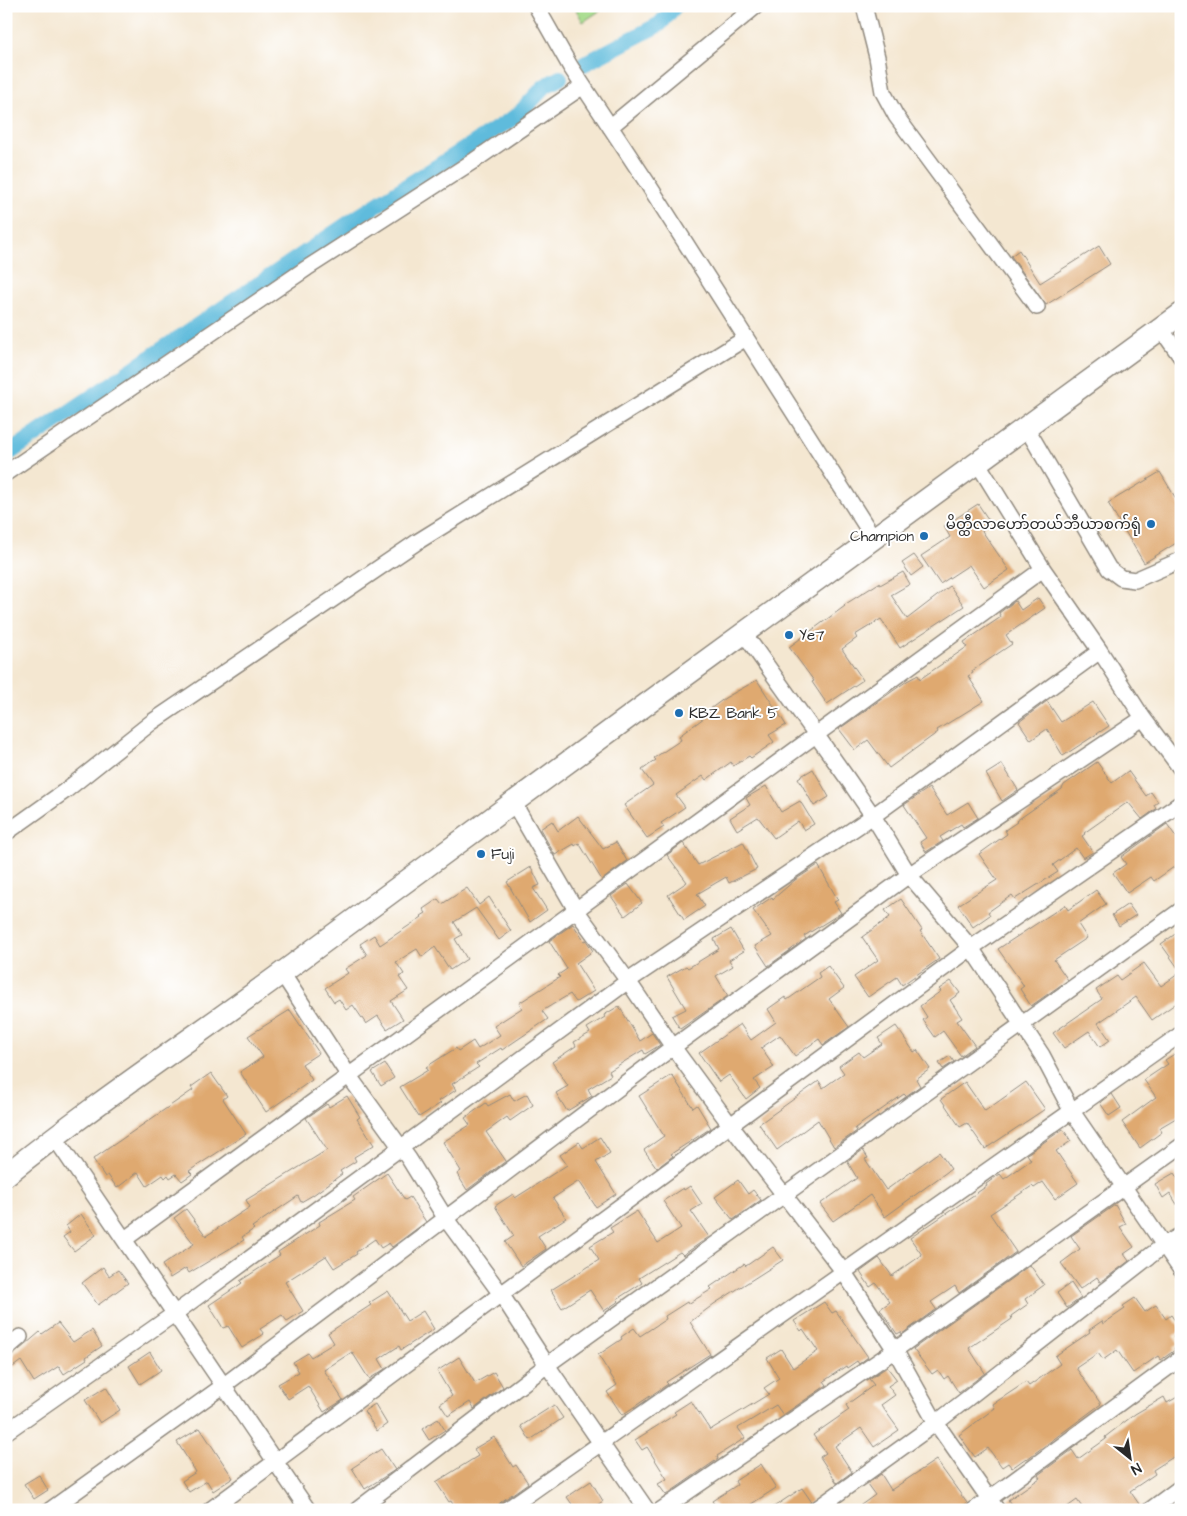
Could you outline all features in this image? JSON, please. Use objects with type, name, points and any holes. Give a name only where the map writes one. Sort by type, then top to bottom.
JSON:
[{"type":"highway","points":[[6,1175],[127,1084],[282,973],[873,537],[1181,314]]},
{"type":"street","points":[[536,6],[583,86],[873,537]]},
{"type":"street","points":[[610,127],[756,6]]},
{"type":"street","points":[[864,6],[877,57],[883,92],[896,116],[1036,306]]},
{"type":"street","points":[[6,473],[307,268],[475,160],[583,86]]},
{"type":"street","points":[[1161,329],[1181,357]]},
{"type":"street","points":[[6,833],[65,791],[152,722],[417,542],[746,338]]},
{"type":"street","points":[[1026,427],[1109,569],[1121,578],[1135,580],[1181,560]]},
{"type":"street","points":[[977,462],[1043,569],[1100,651],[1143,718],[1181,769]]},
{"type":"street","points":[[125,1239],[1043,569]]},
{"type":"street","points":[[744,632],[873,816],[909,876],[971,948],[1042,1055],[1071,1110],[1181,1270]]},
{"type":"street","points":[[6,1432],[174,1314],[628,981],[873,816],[1100,651]]},
{"type":"street","points":[[50,1510],[223,1386],[672,1048],[909,876],[1143,718]]},
{"type":"street","points":[[513,802],[576,910],[628,981],[672,1048],[843,1271],[896,1350],[936,1423],[993,1504]]},
{"type":"street","points":[[210,1510],[971,948],[1181,802]]},
{"type":"street","points":[[357,1510],[547,1365],[1181,910]]},
{"type":"street","points":[[282,973],[349,1076],[400,1147],[446,1219],[501,1294],[547,1365],[647,1510]]},
{"type":"street","points":[[506,1510],[1181,1034]]},
{"type":"street","points":[[56,1138],[308,1510]]},
{"type":"street","points":[[661,1510],[896,1350],[1181,1146]]},
{"type":"street","points":[[815,1510],[936,1423],[1164,1245],[1181,1235]]},
{"type":"street","points":[[6,1349],[20,1337]]},
{"type":"street","points":[[974,1510],[993,1504],[1181,1358]]},
{"type":"street","points":[[1150,1510],[1181,1487]]},
{"type":"green space","points":[[574,6],[607,6],[583,22]]},
{"type":"building","points":[[1099,246],[1110,264],[1046,305],[1011,256],[1019,250],[1040,283]]},
{"type":"building","name":"မိတ္ထီလာဟော်တယ်ဘီယာစက်ရုံ","points":[[1160,472],[1181,507],[1181,540],[1144,563],[1108,503]]},
{"type":"building","points":[[978,504],[990,522],[980,528],[1009,570],[984,587],[969,565],[940,584],[921,556],[950,537],[944,526]]},
{"type":"building","points":[[914,555],[923,567],[911,576],[902,563]]},
{"type":"building","points":[[903,572],[910,584],[891,595],[907,619],[950,586],[964,606],[900,648],[881,619],[855,635],[857,638],[842,649],[863,680],[827,704],[812,682],[814,681],[789,647],[844,605],[879,583],[880,585]]},
{"type":"building","points":[[1038,598],[1045,608],[1006,635],[1012,644],[972,671],[973,673],[968,676],[984,701],[937,730],[938,732],[889,768],[868,740],[855,750],[839,729],[907,681],[918,675],[920,679],[967,647],[964,642],[1001,617],[999,613],[1015,601],[1021,610]]},
{"type":"building","points":[[757,680],[786,725],[769,735],[774,742],[751,758],[749,756],[733,766],[731,762],[706,780],[703,776],[676,795],[685,807],[661,823],[664,827],[647,838],[624,805],[653,785],[642,770],[656,760],[654,758],[681,740],[679,736],[708,715],[706,712],[725,698]]},
{"type":"building","points":[[1047,701],[1061,722],[1093,702],[1109,726],[1063,756],[1047,729],[1031,740],[1019,722]]},
{"type":"building","points":[[1097,762],[1112,783],[1128,771],[1146,796],[1151,792],[1158,802],[1154,805],[1156,809],[1142,819],[1128,802],[1084,833],[1082,836],[1093,852],[1083,858],[1076,848],[1053,865],[1058,872],[1015,899],[1012,895],[988,912],[990,915],[973,927],[958,905],[997,880],[979,854],[1007,834],[1005,830],[1016,821]]},
{"type":"building","points":[[1002,764],[1018,790],[1002,801],[986,774]]},
{"type":"building","points":[[813,769],[829,797],[814,806],[798,778]]},
{"type":"building","points":[[766,786],[781,812],[800,801],[814,824],[804,830],[798,821],[774,838],[758,817],[737,830],[730,818],[750,805],[746,798]]},
{"type":"building","points":[[929,788],[947,815],[968,802],[978,818],[963,827],[961,824],[940,837],[943,841],[926,852],[920,842],[926,838],[904,805]]},
{"type":"building","points":[[578,816],[603,849],[616,842],[627,861],[602,880],[579,843],[555,855],[540,829],[552,821],[558,831]]},
{"type":"building","points":[[1167,824],[1181,844],[1181,862],[1154,881],[1151,877],[1127,893],[1113,873],[1126,864],[1121,857]]},
{"type":"building","points":[[743,842],[757,869],[729,883],[726,877],[697,894],[705,906],[684,920],[668,895],[687,882],[667,855],[683,843],[698,865]]},
{"type":"building","points":[[818,865],[838,900],[834,902],[841,913],[804,936],[806,939],[768,966],[755,946],[772,936],[753,910],[772,897],[773,899],[795,880]]},
{"type":"building","points":[[531,867],[540,885],[533,888],[547,910],[530,922],[507,882]]},
{"type":"building","points":[[628,884],[642,903],[625,916],[611,896]]},
{"type":"building","points":[[467,888],[479,905],[489,897],[511,931],[499,940],[476,908],[454,922],[462,935],[455,939],[467,959],[450,970],[435,947],[422,957],[417,949],[396,962],[404,974],[399,977],[408,990],[391,1001],[403,1019],[387,1029],[378,1016],[366,1024],[353,1005],[346,1010],[339,999],[334,1002],[325,988],[348,973],[345,969],[367,955],[360,944],[374,935],[380,945],[422,917],[426,913],[423,909],[438,899],[442,904]]},
{"type":"building","points":[[1096,890],[1106,904],[1078,924],[1087,938],[1054,960],[1068,980],[1031,1006],[1020,989],[1024,986],[998,949],[1065,905],[1068,910]]},
{"type":"building","points":[[901,899],[939,959],[902,985],[897,977],[868,997],[854,977],[878,960],[862,937],[890,917],[885,910]]},
{"type":"building","points":[[1128,904],[1136,915],[1119,926],[1112,915]]},
{"type":"building","points":[[573,924],[593,951],[576,963],[594,991],[576,1002],[570,994],[542,1011],[548,1019],[502,1050],[501,1048],[476,1064],[479,1067],[452,1084],[456,1090],[439,1101],[441,1103],[419,1117],[400,1087],[428,1070],[426,1067],[456,1048],[458,1051],[473,1041],[478,1049],[500,1035],[494,1026],[522,1008],[519,1003],[560,977],[558,975],[567,969],[549,941]]},
{"type":"building","points":[[731,929],[744,951],[729,960],[733,966],[716,976],[728,996],[680,1029],[672,1016],[686,1009],[667,977],[686,966],[688,968],[719,949],[714,939]]},
{"type":"building","points":[[1181,930],[1181,972],[1161,944]]},
{"type":"building","points":[[1144,963],[1161,986],[1181,972],[1181,1000],[1152,1020],[1136,997],[1098,1023],[1110,1040],[1100,1047],[1089,1031],[1064,1048],[1053,1033],[1102,999],[1096,990],[1117,976],[1120,980]]},
{"type":"building","points":[[828,966],[844,988],[829,999],[849,1027],[823,1045],[819,1039],[795,1056],[780,1035],[761,1048],[774,1067],[754,1080],[760,1088],[746,1099],[729,1075],[719,1082],[699,1053],[740,1024],[751,1040],[776,1022],[768,1009],[785,997],[787,1000],[820,977],[818,973]]},
{"type":"building","points":[[951,981],[960,993],[950,1000],[962,1018],[957,1021],[975,1046],[961,1056],[943,1031],[935,1037],[923,1020],[927,1017],[920,1006],[941,991],[939,989]]},
{"type":"building","points":[[619,1006],[640,1041],[652,1033],[660,1045],[645,1054],[643,1050],[609,1071],[611,1075],[588,1089],[592,1096],[567,1111],[556,1093],[568,1086],[552,1062],[576,1046],[574,1042],[590,1033],[587,1028]]},
{"type":"building","points":[[290,1010],[319,1053],[302,1064],[312,1080],[266,1112],[240,1072],[263,1057],[248,1036]]},
{"type":"building","points":[[896,1026],[914,1052],[917,1050],[930,1069],[916,1079],[920,1086],[906,1096],[904,1094],[855,1128],[857,1131],[834,1147],[818,1120],[777,1150],[759,1124],[819,1081],[823,1088],[844,1073],[839,1066],[859,1052],[863,1057],[882,1044],[878,1038]]},
{"type":"building","points":[[1176,1053],[1178,1057],[1181,1055],[1181,1115],[1159,1128],[1162,1132],[1140,1148],[1122,1122],[1156,1097],[1144,1080],[1168,1064],[1165,1060]]},
{"type":"building","points":[[950,1056],[954,1062],[943,1069],[939,1063]]},
{"type":"building","points":[[385,1064],[394,1078],[381,1086],[372,1072]]},
{"type":"building","points":[[211,1073],[227,1096],[223,1099],[246,1134],[189,1171],[192,1174],[182,1181],[176,1174],[170,1178],[168,1175],[165,1178],[163,1175],[147,1186],[138,1172],[117,1188],[108,1175],[105,1177],[93,1159],[193,1090],[191,1087]]},
{"type":"building","points":[[672,1075],[693,1108],[697,1105],[711,1128],[671,1154],[673,1156],[657,1168],[644,1150],[664,1136],[639,1096]]},
{"type":"building","points":[[965,1082],[985,1111],[1026,1082],[1045,1109],[985,1149],[967,1123],[960,1127],[941,1099]]},
{"type":"building","points":[[510,1094],[514,1101],[527,1094],[533,1105],[510,1121],[507,1117],[486,1132],[506,1161],[467,1190],[457,1174],[461,1171],[443,1142],[470,1125],[465,1118],[486,1103],[488,1106]]},
{"type":"building","points":[[1112,1094],[1121,1108],[1109,1116],[1100,1103]]},
{"type":"building","points":[[347,1096],[360,1117],[357,1119],[374,1145],[354,1157],[356,1161],[340,1171],[342,1174],[313,1195],[301,1202],[298,1196],[252,1227],[254,1229],[242,1237],[244,1240],[189,1273],[186,1268],[170,1278],[162,1265],[194,1244],[174,1218],[186,1209],[206,1236],[250,1207],[246,1200],[327,1150],[306,1118],[327,1104],[329,1107]]},
{"type":"building","points":[[1063,1129],[1071,1141],[1056,1151],[1078,1183],[1055,1199],[1043,1182],[1034,1188],[1032,1186],[990,1214],[1016,1252],[959,1293],[955,1286],[931,1302],[936,1309],[902,1334],[901,1332],[897,1334],[880,1309],[890,1302],[876,1283],[870,1287],[860,1272],[879,1258],[892,1276],[922,1255],[910,1238],[987,1186],[986,1184],[1000,1174],[1004,1179],[1031,1160],[1027,1154]]},
{"type":"building","points":[[600,1137],[610,1153],[596,1162],[616,1194],[596,1207],[579,1181],[553,1198],[566,1218],[538,1236],[546,1249],[521,1266],[505,1242],[514,1236],[495,1206],[513,1194],[515,1198],[567,1165],[560,1155],[579,1142],[583,1148]]},
{"type":"building","points":[[863,1150],[868,1158],[865,1159],[886,1190],[939,1152],[951,1169],[885,1217],[870,1195],[833,1221],[820,1204],[857,1178],[847,1161]]},
{"type":"building","points":[[387,1173],[405,1200],[410,1197],[426,1222],[392,1247],[389,1243],[381,1248],[375,1239],[356,1252],[357,1254],[334,1268],[326,1256],[285,1282],[303,1311],[287,1321],[282,1315],[260,1329],[264,1334],[242,1348],[228,1326],[223,1328],[209,1305],[242,1283],[240,1281],[280,1255],[278,1252],[320,1225],[319,1222],[355,1200],[353,1197]]},
{"type":"building","points":[[1174,1173],[1181,1184],[1181,1211],[1170,1193],[1163,1198],[1155,1184]]},
{"type":"building","points":[[738,1180],[748,1194],[753,1190],[761,1200],[733,1220],[715,1197]]},
{"type":"building","points":[[690,1186],[702,1204],[691,1211],[709,1237],[683,1255],[680,1252],[639,1278],[642,1283],[617,1299],[619,1301],[604,1311],[590,1290],[562,1308],[551,1290],[599,1260],[590,1246],[613,1232],[610,1228],[637,1211],[658,1243],[681,1228],[663,1201],[683,1188],[684,1190]]},
{"type":"building","points":[[1115,1205],[1126,1224],[1120,1227],[1134,1247],[1124,1254],[1129,1261],[1100,1282],[1097,1277],[1080,1289],[1061,1263],[1080,1249],[1071,1236]]},
{"type":"building","points":[[81,1214],[96,1235],[74,1251],[63,1237],[70,1232],[66,1226]]},
{"type":"building","points":[[773,1247],[783,1260],[714,1304],[690,1322],[710,1354],[666,1382],[668,1384],[622,1415],[607,1392],[617,1385],[598,1355],[622,1339],[621,1337],[634,1328],[640,1336],[666,1319],[665,1316],[712,1289],[710,1287],[744,1264],[746,1266]]},
{"type":"building","points":[[1030,1265],[1044,1285],[1025,1299],[1028,1304],[1011,1316],[1012,1319],[969,1348],[985,1373],[959,1393],[948,1376],[944,1379],[938,1370],[932,1374],[913,1349]]},
{"type":"building","points":[[103,1267],[109,1276],[118,1270],[128,1283],[98,1305],[82,1283]]},
{"type":"building","points":[[1071,1283],[1081,1298],[1067,1308],[1057,1293]]},
{"type":"building","points":[[388,1291],[407,1321],[423,1311],[434,1329],[401,1350],[399,1346],[379,1359],[385,1369],[369,1379],[352,1352],[324,1370],[343,1400],[324,1412],[308,1386],[288,1399],[278,1384],[299,1372],[293,1362],[308,1353],[311,1357],[334,1343],[328,1333],[371,1305],[369,1303]]},
{"type":"building","points":[[1135,1298],[1145,1312],[1156,1305],[1166,1319],[1171,1315],[1181,1329],[1181,1331],[1173,1336],[1179,1344],[1174,1348],[1175,1350],[1161,1360],[1158,1356],[1133,1373],[1117,1350],[1103,1360],[1098,1353],[1076,1368],[1101,1404],[1012,1468],[1008,1463],[1002,1467],[988,1448],[975,1457],[959,1435],[995,1408],[993,1404],[1026,1382],[1029,1386],[1060,1364],[1055,1356],[1090,1332],[1089,1330],[1102,1321],[1103,1324],[1125,1309],[1123,1306]]},
{"type":"building","points":[[824,1302],[832,1313],[836,1311],[868,1357],[859,1364],[857,1361],[847,1368],[846,1366],[824,1381],[827,1385],[783,1415],[776,1405],[738,1428],[745,1438],[717,1456],[718,1459],[666,1495],[658,1484],[667,1479],[647,1447],[642,1450],[635,1440],[676,1414],[674,1412],[691,1401],[710,1430],[769,1394],[764,1388],[779,1378],[767,1358],[781,1349],[793,1368],[818,1351],[803,1329],[801,1331],[794,1321]]},
{"type":"building","points":[[58,1323],[73,1342],[92,1330],[102,1346],[86,1357],[87,1359],[64,1374],[59,1366],[34,1382],[21,1361],[6,1372],[6,1358],[12,1356],[40,1332],[42,1334]]},
{"type":"building","points":[[150,1352],[161,1370],[140,1384],[129,1366]]},
{"type":"building","points":[[459,1357],[475,1383],[494,1372],[503,1387],[474,1409],[470,1402],[448,1416],[440,1404],[452,1396],[437,1371]]},
{"type":"building","points":[[887,1367],[897,1380],[888,1386],[895,1395],[881,1405],[899,1430],[874,1447],[861,1428],[835,1446],[852,1472],[837,1483],[820,1457],[826,1453],[813,1435],[849,1410],[846,1405],[874,1385],[869,1379]]},
{"type":"building","points":[[106,1387],[120,1410],[100,1423],[85,1400]]},
{"type":"building","points":[[1181,1395],[1181,1452],[1153,1470],[1155,1474],[1130,1491],[1141,1507],[1141,1510],[1084,1510],[1077,1500],[1063,1510],[1015,1510],[1008,1500],[1040,1478],[1038,1475],[1072,1450],[1078,1459],[1106,1439],[1105,1437],[1135,1414],[1164,1397],[1167,1403]]},
{"type":"building","points":[[375,1404],[387,1424],[377,1431],[364,1411]]},
{"type":"building","points":[[554,1405],[563,1418],[530,1440],[521,1426]]},
{"type":"building","points":[[438,1419],[445,1430],[429,1440],[422,1429]]},
{"type":"building","points":[[200,1428],[233,1478],[213,1491],[207,1481],[189,1492],[182,1481],[196,1472],[177,1442]]},
{"type":"building","points":[[494,1437],[513,1467],[516,1465],[528,1483],[493,1510],[456,1510],[436,1482],[478,1456],[474,1449]]},
{"type":"building","points":[[381,1449],[395,1470],[365,1489],[352,1468]]},
{"type":"building","points":[[936,1460],[967,1503],[957,1510],[854,1510],[875,1495],[867,1484],[881,1474],[891,1490]]},
{"type":"building","points":[[761,1464],[776,1488],[742,1510],[718,1510],[712,1501],[737,1485],[735,1481]]},
{"type":"building","points":[[39,1475],[48,1490],[34,1499],[24,1484]]},
{"type":"building","points":[[591,1481],[603,1501],[590,1510],[576,1510],[567,1497]]},
{"type":"building","points":[[802,1488],[811,1501],[806,1510],[769,1510]]},
{"type":"waterway","points":[[584,64],[660,24],[675,6]]},
{"type":"waterway","points":[[6,455],[361,215],[518,115],[545,86],[560,78]]},
{"type":"place","name":"မိတ္ထီလာဟော်တယ်ဘီယာစက်ရုံ","points":[[1151,524]]},
{"type":"place","name":"Champion","points":[[924,536]]},
{"type":"place","name":"Ye7","points":[[789,635]]},
{"type":"place","name":"KBZ Bank 5","points":[[679,713]]},
{"type":"place","name":"Fuji","points":[[481,854]]}]
